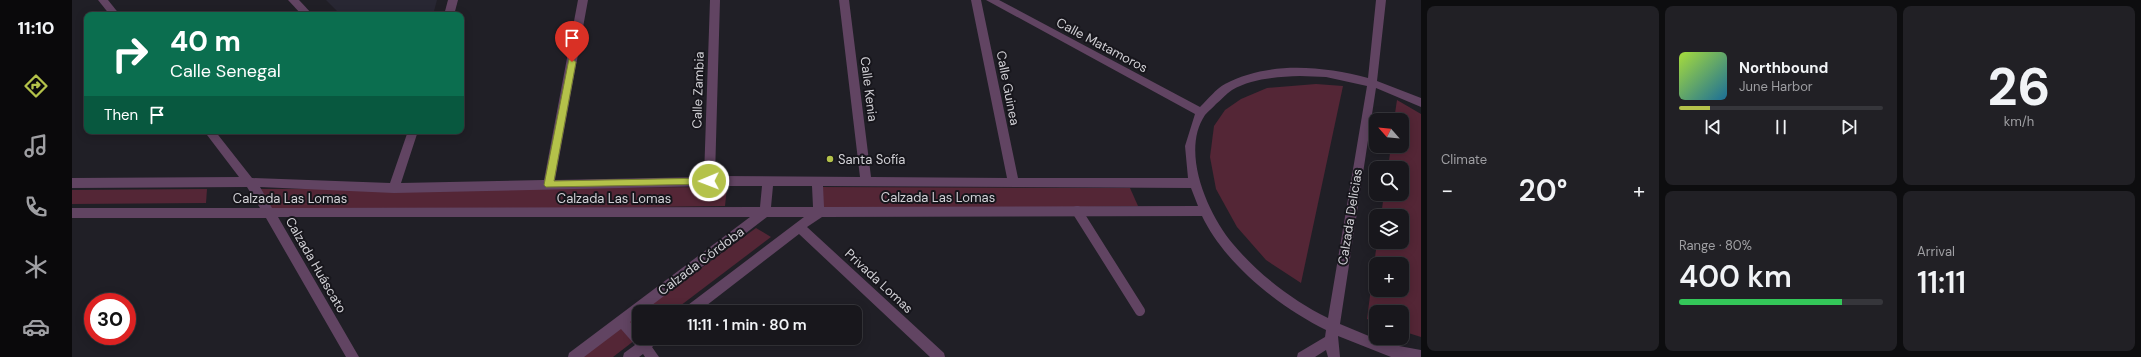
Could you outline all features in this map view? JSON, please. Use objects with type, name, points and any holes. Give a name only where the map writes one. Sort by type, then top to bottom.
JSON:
[{"type":"street","points":[[103,0],[113,12]]},
{"type":"street","points":[[293,0],[305,12]]},
{"type":"street","points":[[449,12],[453,0]]},
{"type":"street","points":[[549,185],[583,0]]},
{"type":"street","name":"Calle Zambia","points":[[709,181],[715,0]]},
{"type":"street","name":"Calle Kenia","points":[[844,0],[866,182]]},
{"type":"street","name":"Calle Guinea","points":[[976,0],[1013,182]]},
{"type":"street","name":"Calle Matamoros","points":[[991,0],[1201,112]]},
{"type":"street","name":"Calzada Delicias","points":[[1334,357],[1330,340],[1372,83],[1381,0]]},
{"type":"street","points":[[1421,103],[1372,83],[1318,72],[1269,73],[1229,87],[1201,112],[1190,144],[1193,183],[1204,211],[1234,255],[1279,296],[1333,327],[1388,350],[1421,356]]},
{"type":"street","name":"Calzada Huáscato","points":[[211,134],[250,182],[353,357]]},
{"type":"street","points":[[394,188],[412,134]]},
{"type":"street","name":"Calzada Las Lomas","points":[[72,183],[250,182],[394,188],[709,181],[1193,183]]},
{"type":"street","points":[[765,212],[768,182]]},
{"type":"street","points":[[697,305],[819,212],[818,182]]},
{"type":"street","name":"Calzada Las Lomas","points":[[72,213],[1204,211]]},
{"type":"street","name":"Calzada Córdoba","points":[[574,357],[765,212]]},
{"type":"street","name":"Privada Lomas","points":[[799,227],[939,357]]},
{"type":"street","points":[[622,321],[653,357]]},
{"type":"street","points":[[1303,357],[1330,340]]},
{"type":"street","points":[[629,357],[644,346]]},
{"type":"lane","points":[[1077,211],[1140,311]]},
{"type":"shaded area","points":[[326,0],[437,0],[434,12],[338,12]]},
{"type":"shaded area","points":[[1316,84],[1343,86],[1301,283],[1266,260],[1237,227],[1216,189],[1210,157],[1214,126],[1225,110],[1241,99],[1267,88]]},
{"type":"shaded area","points":[[1397,100],[1421,114],[1421,337],[1409,333],[1409,305],[1369,305],[1369,320],[1367,319],[1370,297],[1409,297],[1409,257],[1375,257],[1376,249],[1409,249],[1409,209],[1382,209],[1383,201],[1409,201],[1409,161],[1389,161],[1390,153],[1409,153],[1409,113],[1395,113]]},
{"type":"shaded area","points":[[727,187],[725,206],[269,212],[255,189]]},
{"type":"shaded area","points":[[818,187],[1130,188],[1138,206],[819,212]]},
{"type":"shaded area","points":[[207,189],[206,203],[72,204],[72,190]]},
{"type":"shaded area","points":[[756,228],[771,237],[681,305],[651,305]]},
{"type":"shaded area","points":[[632,319],[632,342],[613,357],[579,357]]},
{"type":"place","name":"Santa Sofía","points":[[830,159]]},
{"type":"route","points":[[572,62],[549,185],[709,181]]}]
